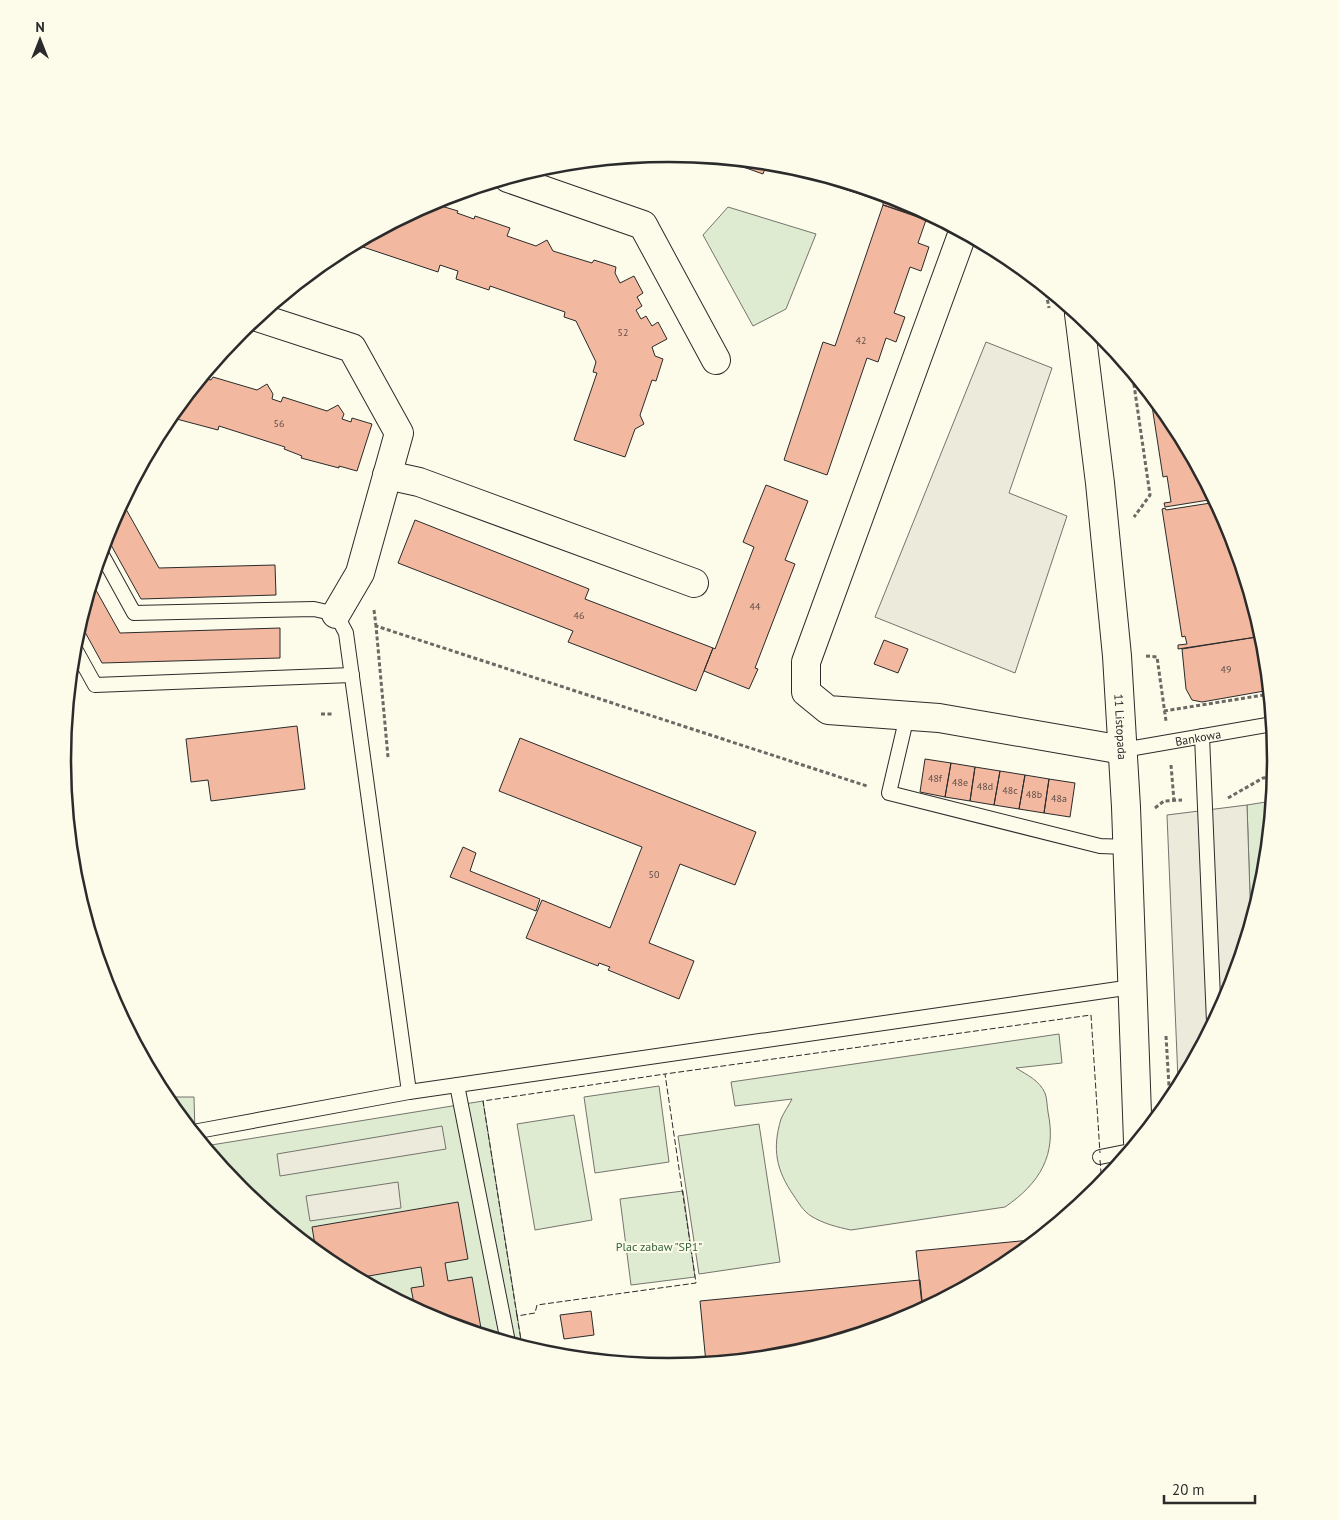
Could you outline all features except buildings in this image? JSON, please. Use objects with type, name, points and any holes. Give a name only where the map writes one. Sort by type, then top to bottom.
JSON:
[{"type":"street","points":[[518,181],[643,225],[716,360]]},
{"type":"street","points":[[961,238],[806,662],[806,692],[828,710],[940,718],[1123,750]]},
{"type":"street","points":[[265,320],[352,348],[399,433],[360,573],[336,614]]},
{"type":"street","name":"11 Listopada","points":[[1080,325],[1102,502],[1117,656],[1123,750],[1138,1132]]},
{"type":"street","points":[[387,475],[419,482],[694,583]]},
{"type":"lane","points":[[106,561],[134,613],[314,610],[336,614],[346,633],[409,1092]]},
{"type":"lane","points":[[80,658],[95,685],[352,675]]},
{"type":"lane","points":[[907,716],[890,794],[1100,846],[1127,847]]},
{"type":"lane","name":"Bankowa","points":[[1123,750],[1266,725]]},
{"type":"lane","points":[[1202,736],[1214,1008]]},
{"type":"lane","points":[[201,1131],[409,1092],[1132,987]]},
{"type":"lane","points":[[457,1085],[507,1336]]},
{"type":"lane","points":[[1100,1157],[1120,1153]]},
{"type":"path","points":[[1134,384],[1150,495],[1134,518]]},
{"type":"path","points":[[365,772],[390,768],[376,626],[890,794]]},
{"type":"path","points":[[1144,646],[1145,656],[1157,657],[1174,801]]},
{"type":"path","points":[[1164,711],[1264,695]]},
{"type":"path","points":[[321,714],[334,714]]},
{"type":"path","points":[[1154,809],[1164,801],[1230,798],[1263,778],[1267,778]]},
{"type":"path","points":[[1166,1036],[1170,1088]]},
{"type":"green space","points":[[728,207],[816,234],[786,309],[753,326],[703,235]]},
{"type":"green space","points":[[1266,802],[1263,838],[1250,901],[1247,805]]},
{"type":"green space","points":[[1059,1034],[1062,1063],[1016,1068],[1036,1081],[1045,1093],[1050,1127],[1050,1142],[1048,1155],[1036,1178],[1028,1188],[1005,1207],[851,1230],[826,1223],[808,1214],[797,1201],[783,1177],[777,1159],[778,1130],[781,1119],[792,1099],[735,1106],[731,1082]]},
{"type":"green space","points":[[659,1086],[669,1162],[595,1173],[584,1097]]},
{"type":"green space","points":[[176,1097],[194,1097],[195,1124]]},
{"type":"green space","points":[[483,1101],[521,1339],[477,1327],[441,1313],[405,1297],[370,1278],[305,1235],[275,1210],[246,1183],[212,1145]]},
{"type":"green space","points":[[574,1115],[592,1220],[535,1230],[517,1124]]},
{"type":"green space","points":[[759,1124],[780,1262],[699,1274],[678,1136]]},
{"type":"green space","name":"Plac zabaw \"SP1\"","points":[[683,1191],[695,1277],[631,1285],[620,1199]]},
{"type":"shaded area","points":[[986,342],[1052,368],[1009,493],[1067,516],[1015,673],[875,617]]},
{"type":"shaded area","points":[[1247,805],[1250,901],[1247,915],[1222,989],[1206,1025],[1178,1075],[1167,815]]},
{"type":"shaded area","points":[[442,1126],[446,1149],[280,1176],[277,1154]]},
{"type":"shaded area","points":[[398,1182],[401,1208],[310,1221],[306,1196]]},
{"type":"fence","points":[[521,1339],[517,1316],[535,1313],[537,1305],[696,1283],[665,1074],[1091,1015],[1100,1153]]},
{"type":"fence","points":[[517,1316],[483,1101],[665,1074]]},
{"type":"fence","points":[[1100,1160],[1101,1174]]}]
